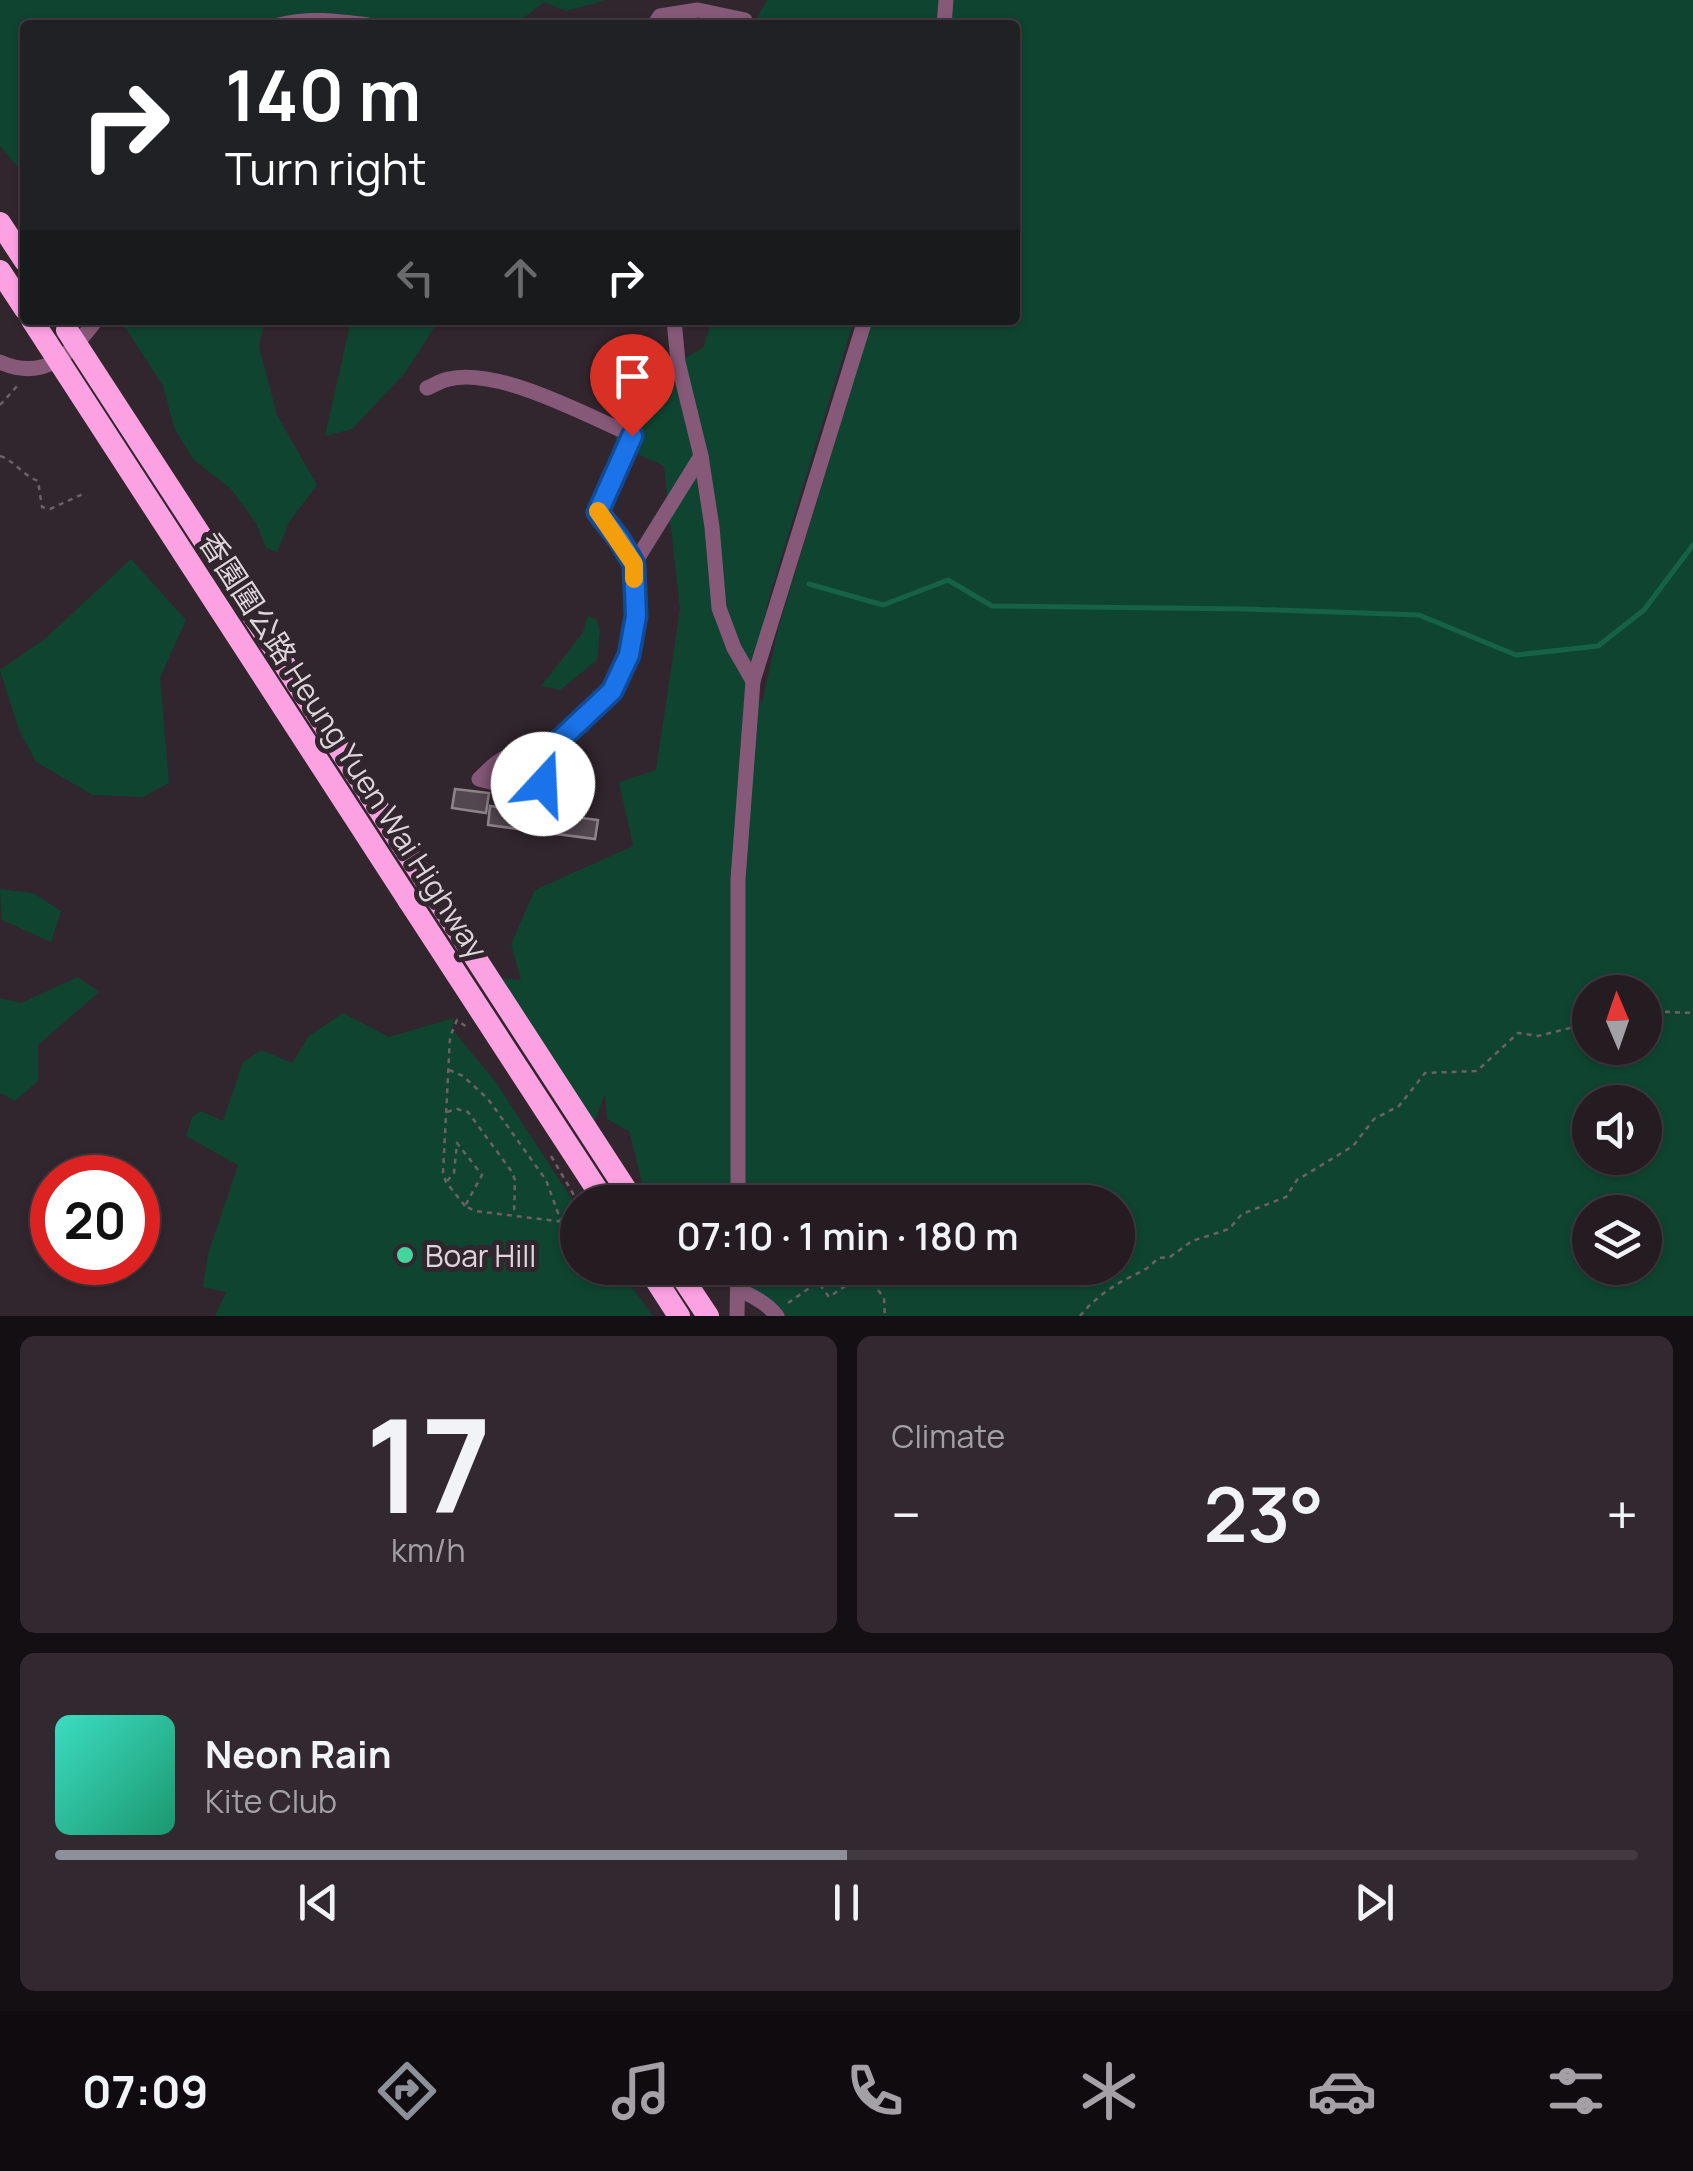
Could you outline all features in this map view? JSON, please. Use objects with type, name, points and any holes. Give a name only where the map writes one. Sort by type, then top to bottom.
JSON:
[{"type":"highway","points":[[0,222],[20,253]]},
{"type":"highway","points":[[0,271],[20,301]]},
{"type":"highway","name":"香園圍公路 Heung Yuen Wai Highway","points":[[35,325],[595,1185]]},
{"type":"highway","name":"香園圍公路 Heung Yuen Wai Highway","points":[[64,325],[623,1185]]},
{"type":"highway","points":[[659,1285],[679,1316]]},
{"type":"highway","points":[[687,1285],[708,1316]]},
{"type":"street","points":[[657,20],[660,16],[698,10],[745,20]]},
{"type":"street","points":[[0,362],[31,369],[53,365],[92,325]]},
{"type":"street","points":[[674,325],[678,362],[701,456],[719,608],[734,648],[754,681]]},
{"type":"street","points":[[738,1185],[738,879],[754,681],[864,325]]},
{"type":"street","points":[[427,388],[450,378],[482,378],[534,392],[632,436],[598,512],[634,564],[636,616],[629,655],[612,691],[545,754]]},
{"type":"street","points":[[634,564],[701,456]]},
{"type":"street","points":[[737,1316],[738,1285]]},
{"type":"street","points":[[738,1290],[756,1297],[776,1314]]},
{"type":"path","points":[[0,405],[31,369]]},
{"type":"path","points":[[0,456],[38,482],[42,507],[50,509],[82,494]]},
{"type":"path","points":[[1662,1012],[1693,1013]]},
{"type":"path","points":[[474,1036],[457,1020],[450,1037],[443,1173],[446,1182],[475,1211],[560,1221]]},
{"type":"path","points":[[1080,1316],[1121,1282],[1148,1270],[1158,1258],[1170,1258],[1192,1241],[1229,1229],[1242,1214],[1286,1196],[1296,1180],[1352,1146],[1374,1119],[1398,1106],[1426,1074],[1477,1071],[1518,1033],[1538,1036],[1572,1028]]},
{"type":"path","points":[[448,1069],[463,1076],[488,1099],[546,1180],[560,1218]]},
{"type":"path","points":[[446,1112],[457,1108],[468,1112],[512,1172],[514,1216]]},
{"type":"path","points":[[446,1182],[454,1173],[458,1143],[482,1175],[466,1206]]},
{"type":"path","points":[[552,1158],[568,1185]]},
{"type":"path","points":[[776,1314],[818,1282],[829,1297],[865,1273],[884,1298],[885,1316]]},
{"type":"green space","points":[[0,0],[606,0],[566,11],[544,2],[521,20],[20,20],[20,169],[0,146]]},
{"type":"green space","points":[[767,0],[939,0],[937,20],[756,20]]},
{"type":"green space","points":[[954,0],[1693,0],[1693,1316],[766,1316],[758,1294],[747,1285],[1135,1285],[1135,1185],[643,1185],[629,1131],[607,1119],[605,1094],[594,1123],[497,978],[521,980],[511,944],[535,890],[633,846],[619,782],[656,770],[680,609],[664,466],[616,444],[618,395],[647,390],[678,362],[703,348],[710,325],[852,325],[770,594],[753,681],[762,704],[778,629],[870,325],[1020,325],[1020,20],[952,20]]},
{"type":"green space","points":[[122,325],[263,325],[259,347],[277,415],[317,485],[289,522],[277,552],[266,548],[256,523],[231,489],[193,459],[174,427],[163,386]]},
{"type":"green space","points":[[350,325],[436,325],[404,374],[352,429],[325,436]]},
{"type":"green space","points":[[131,559],[186,620],[160,678],[169,783],[143,797],[93,795],[36,762],[19,730],[0,670],[47,637]]},
{"type":"green space","points":[[588,616],[596,619],[600,631],[597,660],[560,690],[541,686],[582,634]]},
{"type":"green space","points":[[0,889],[33,893],[61,911],[51,942],[2,920]]},
{"type":"green space","points":[[78,977],[99,992],[38,1045],[38,1081],[15,1101],[0,1093],[0,998],[21,1003]]},
{"type":"green space","points":[[343,1013],[389,1037],[454,1018],[452,1029],[495,1081],[563,1185],[560,1285],[630,1285],[653,1316],[215,1316],[226,1292],[203,1287],[208,1254],[238,1165],[186,1136],[192,1117],[201,1111],[223,1121],[243,1062],[262,1050],[292,1063],[309,1036]]},
{"type":"building","points":[[455,789],[489,793],[486,813],[452,808]]},
{"type":"building","points":[[490,806],[598,820],[595,839],[488,825]]},
{"type":"waterway","points":[[809,584],[883,605],[948,580],[992,606],[1419,615],[1516,655],[1598,646],[1644,610],[1693,545]]},
{"type":"slow traffic","points":[[598,511],[634,564],[634,579]]},
{"type":"place","name":"Boar Hill","points":[[405,1255]]},
{"type":"route","points":[[543,784],[545,754],[612,691],[629,655],[636,616],[634,564],[598,512],[632,436]]}]
